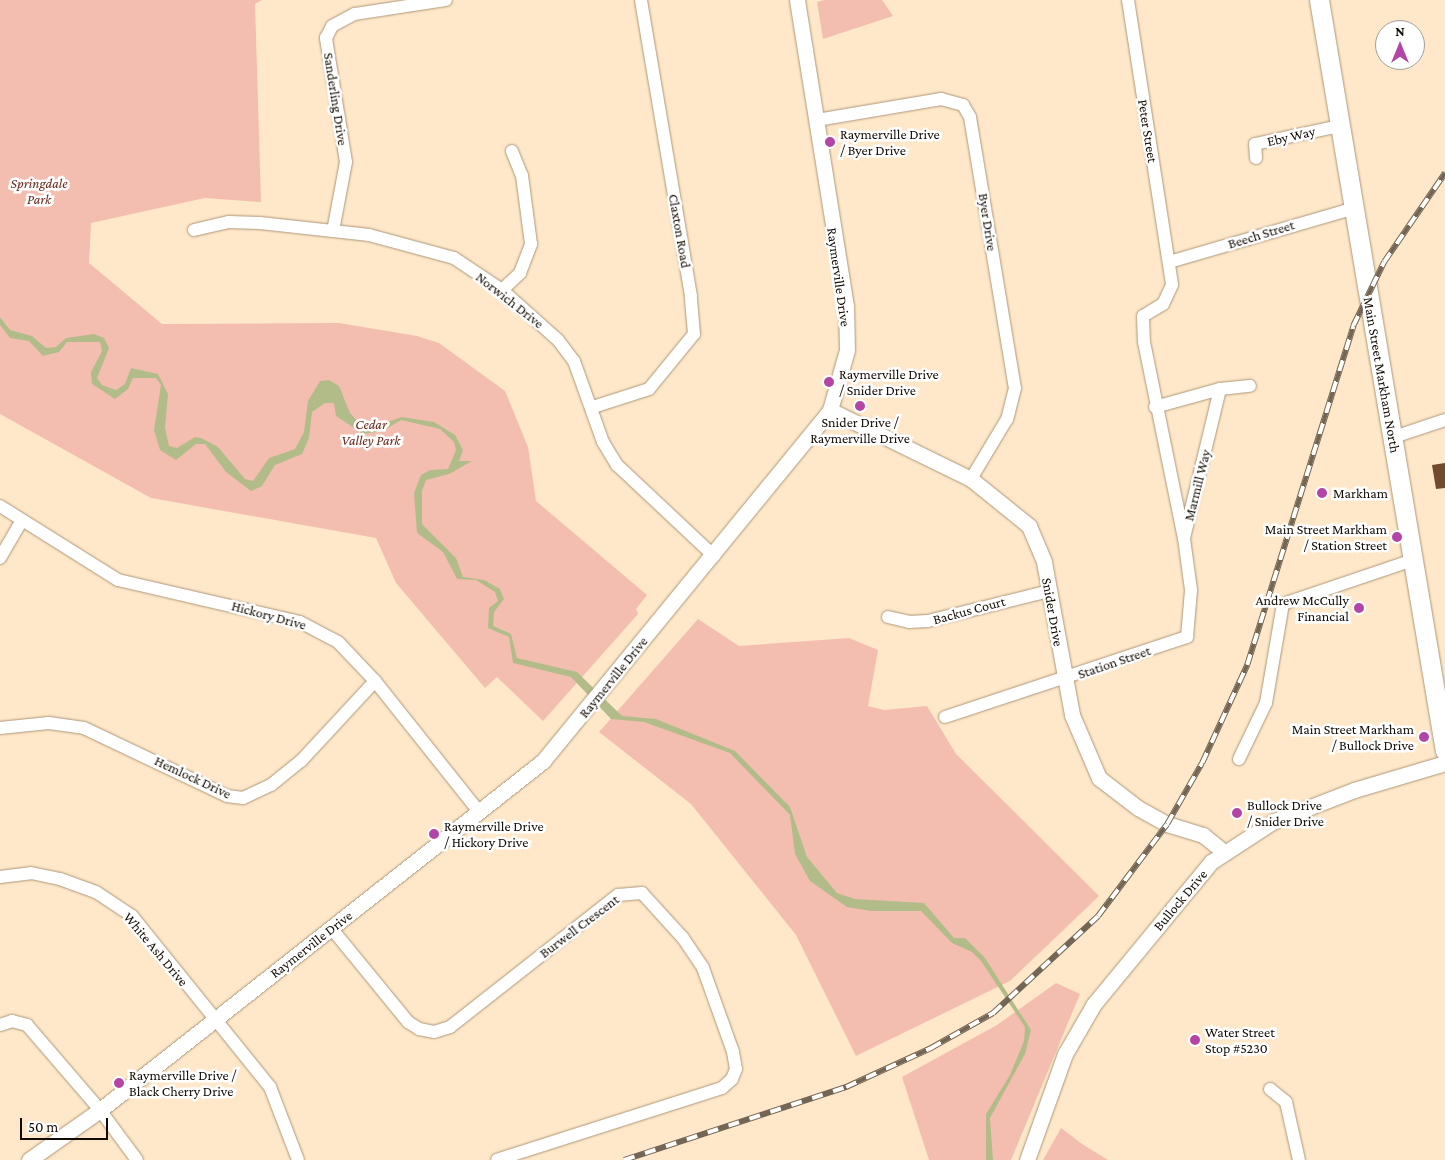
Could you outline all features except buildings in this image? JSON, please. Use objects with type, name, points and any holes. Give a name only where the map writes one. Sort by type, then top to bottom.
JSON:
[{"type":"main road","name":"Main Street Markham North","points":[[1319,0],[1394,436],[1445,751]]},
{"type":"street","name":"Sanderling Drive","points":[[333,231],[346,162],[326,38],[332,26],[355,14],[446,0]]},
{"type":"street","name":"Claxton Road","points":[[593,407],[649,389],[694,334],[692,296],[641,0]]},
{"type":"street","name":"Raymerville Drive","points":[[29,1160],[100,1110],[480,813],[542,761],[606,688],[830,410],[843,374],[847,329],[817,120],[797,0]]},
{"type":"street","name":"Peter Street","points":[[1128,0],[1169,262]]},
{"type":"street","name":"Byer Drive","points":[[817,120],[941,100],[963,105],[970,117],[1015,388],[1007,419],[971,479]]},
{"type":"street","name":"Eby Way","points":[[1256,158],[1255,144],[1340,126]]},
{"type":"street","points":[[502,290],[520,273],[531,244],[522,176],[512,151]]},
{"type":"street","name":"Beech Street","points":[[1169,262],[1355,208]]},
{"type":"street","name":"Norwich Drive","points":[[194,230],[229,222],[333,231],[437,251],[502,290],[558,340],[574,361],[593,407],[603,442],[617,465],[714,556]]},
{"type":"street","name":"Marmill Way","points":[[1169,262],[1172,285],[1168,297],[1143,316],[1155,407],[1184,538]]},
{"type":"street","points":[[1155,407],[1220,389],[1250,386]]},
{"type":"street","name":"Marmill Way","points":[[1184,538],[1220,389]]},
{"type":"street","name":"Snider Drive","points":[[830,410],[971,479],[1029,526],[1044,562],[1064,680],[1077,732],[1099,778],[1138,808],[1166,824],[1203,835],[1224,852]]},
{"type":"street","points":[[1394,436],[1445,420]]},
{"type":"street","name":"Hickory Drive","points":[[0,506],[105,572],[132,585],[243,606],[318,629],[338,642],[375,681],[480,813]]},
{"type":"street","points":[[0,558],[22,520]]},
{"type":"street","name":"Station Street","points":[[945,717],[1064,680],[1187,637],[1191,590],[1184,538]]},
{"type":"street","points":[[1239,759],[1266,703],[1283,604],[1413,560]]},
{"type":"street","name":"Backus Court","points":[[888,617],[909,622],[928,621],[1049,590]]},
{"type":"street","name":"Hemlock Drive","points":[[0,728],[49,723],[84,728],[227,796],[242,798],[271,785],[301,761],[375,681]]},
{"type":"street","name":"Bullock Drive","points":[[1027,1160],[1065,1054],[1094,1004],[1211,862],[1224,852],[1293,813],[1445,763]]},
{"type":"street","name":"White Ash Drive","points":[[0,877],[46,876],[96,892],[115,903],[132,916],[215,1020]]},
{"type":"street","name":"Burwell Crescent","points":[[332,928],[408,1022],[419,1029],[434,1032],[450,1027],[618,894],[642,893],[660,908],[688,945],[704,968],[733,1052],[736,1069],[732,1079],[722,1088],[497,1160]]},
{"type":"street","points":[[215,1020],[242,1050],[278,1101],[298,1160]]},
{"type":"street","points":[[0,1024],[12,1021],[27,1025],[100,1110],[137,1160]]},
{"type":"street","points":[[1270,1090],[1286,1102],[1299,1160]]},
{"type":"green space","name":"Cedar Valley Park","points":[[0,0],[262,0],[255,4],[261,202],[205,198],[91,223],[89,263],[162,324],[339,323],[417,336],[439,343],[505,391],[528,447],[536,501],[647,595],[636,609],[638,614],[543,721],[497,677],[485,688],[396,583],[376,538],[151,498],[0,414]]},
{"type":"green space","points":[[824,0],[882,0],[893,16],[823,39],[817,2]]},
{"type":"green space","points":[[698,619],[739,646],[849,638],[878,650],[868,706],[884,710],[927,706],[956,754],[1099,896],[1010,981],[856,1056],[796,935],[691,804],[599,732]]},
{"type":"green space","points":[[1056,983],[1080,994],[1011,1160],[929,1160],[902,1077],[997,1025]]},
{"type":"green space","points":[[1061,1128],[1082,1144],[1108,1160],[1043,1160]]},
{"type":"shaded area","points":[[0,317],[10,330],[32,336],[46,348],[56,347],[66,338],[94,334],[104,338],[109,348],[97,378],[102,385],[116,390],[125,384],[131,368],[158,374],[168,394],[165,428],[169,446],[177,448],[195,437],[201,438],[218,447],[245,479],[253,481],[269,458],[295,449],[304,432],[308,401],[320,381],[329,380],[339,386],[350,413],[360,424],[379,425],[402,417],[434,422],[455,435],[463,450],[459,461],[472,461],[449,474],[426,480],[422,491],[422,524],[456,558],[463,577],[484,580],[500,589],[504,599],[494,612],[493,626],[511,634],[517,658],[577,672],[622,716],[656,719],[735,751],[790,807],[807,857],[837,893],[855,899],[924,903],[954,938],[965,938],[985,958],[1031,1030],[1025,1054],[990,1118],[993,1160],[986,1160],[986,1114],[1010,1075],[1024,1041],[1025,1027],[981,961],[972,952],[952,943],[921,911],[871,911],[847,907],[810,881],[795,854],[790,815],[730,753],[644,722],[611,719],[571,677],[513,663],[509,637],[488,628],[489,608],[498,601],[495,592],[476,580],[457,579],[443,552],[417,533],[414,493],[421,475],[430,470],[448,469],[456,450],[454,442],[440,429],[401,420],[383,431],[363,434],[336,416],[334,403],[325,403],[312,412],[309,438],[302,454],[275,465],[262,486],[251,491],[226,472],[205,444],[196,444],[176,460],[160,450],[154,430],[161,385],[156,378],[133,378],[128,389],[115,399],[92,384],[91,372],[102,351],[100,342],[67,342],[59,352],[43,356],[29,341],[10,338],[0,325]]},
{"type":"railway","points":[[624,1160],[846,1087],[931,1048],[993,1013],[1098,916],[1167,824],[1202,763],[1247,665],[1353,326],[1384,262],[1445,173]]},
{"type":"place","name":"Raymerville Drive / Byer Drive","points":[[830,142]]},
{"type":"place","name":"Raymerville Drive / Snider Drive","points":[[829,382]]},
{"type":"place","name":"Snider Drive / Raymerville Drive","points":[[860,406]]},
{"type":"place","name":"Markham","points":[[1322,493]]},
{"type":"place","name":"Main Street Markham / Station Street","points":[[1397,537]]},
{"type":"place","name":"Andrew McCully Financial","points":[[1359,608]]},
{"type":"place","name":"Main Street Markham / Bullock Drive","points":[[1424,737]]},
{"type":"place","name":"Bullock Drive / Snider Drive","points":[[1237,813]]},
{"type":"place","name":"Raymerville Drive / Hickory Drive","points":[[434,834]]},
{"type":"place","name":"Water Street Stop #5230","points":[[1195,1040]]},
{"type":"place","name":"Raymerville Drive / Black Cherry Drive","points":[[119,1083]]},
{"type":"park label","name":"Springdale Park","points":[[39,192]]}]
